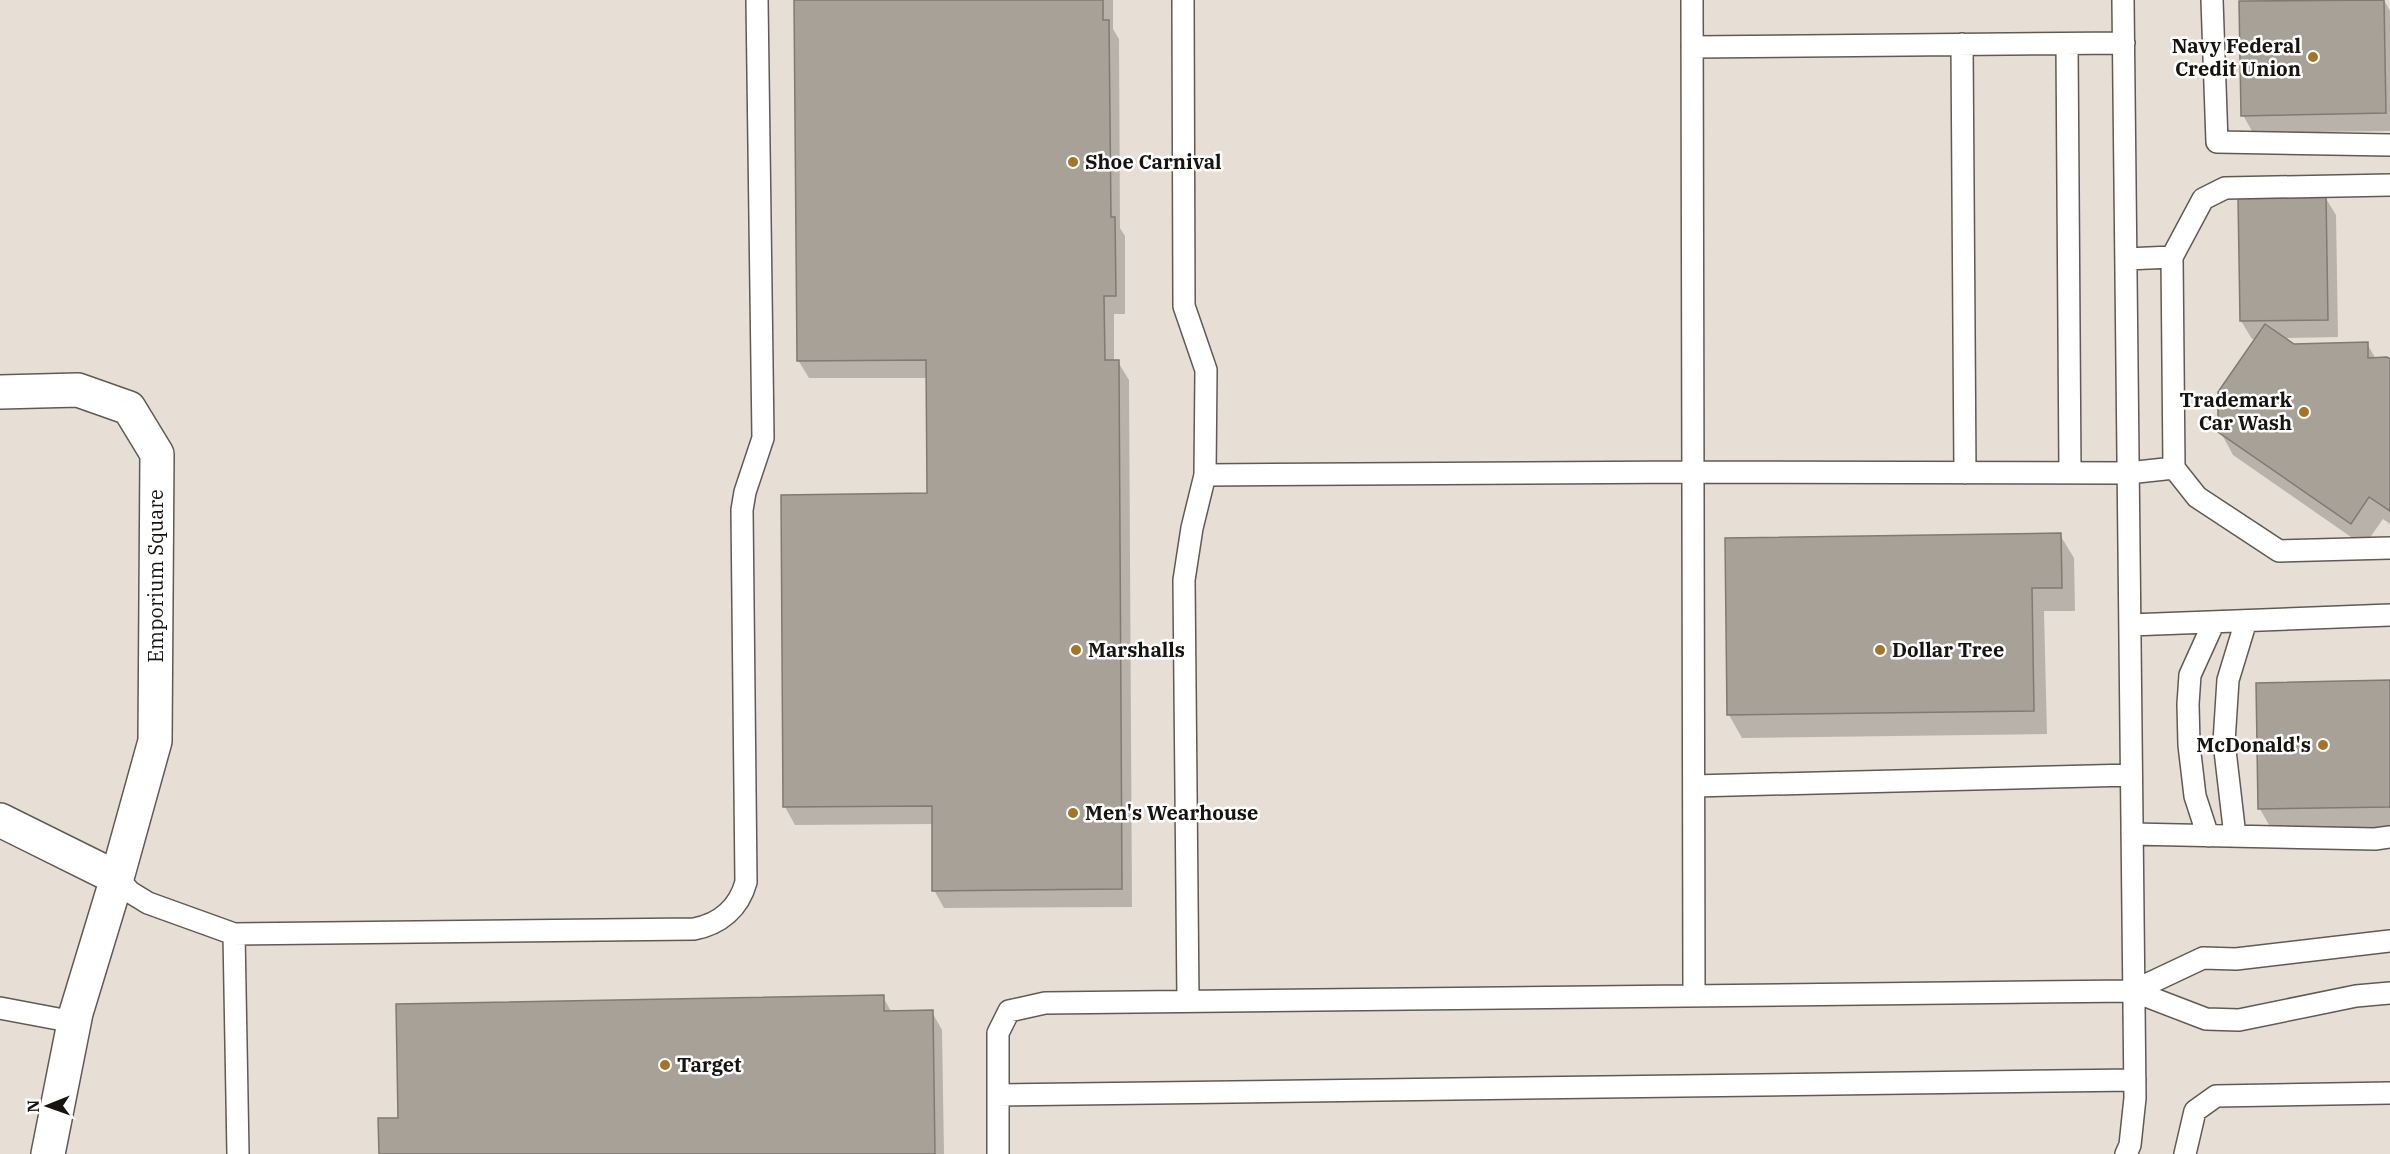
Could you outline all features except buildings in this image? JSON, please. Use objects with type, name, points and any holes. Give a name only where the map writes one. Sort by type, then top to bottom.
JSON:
[{"type":"street","name":"Emporium Square","points":[[0,392],[78,390],[129,408],[157,454],[155,741],[74,1022],[48,1154]]},
{"type":"street","points":[[0,820],[117,878]]},
{"type":"lane","points":[[117,878],[130,892],[148,903],[234,934],[694,929],[712,924],[724,917],[742,896],[746,882],[741,529],[743,501],[763,438],[757,0]]},
{"type":"lane","points":[[1183,0],[1184,306],[1206,370],[1205,476],[1192,528],[1184,580],[1188,1001]]},
{"type":"lane","points":[[1692,0],[1694,996]]},
{"type":"lane","points":[[2123,0],[2135,1080],[2133,1121],[2126,1154]]},
{"type":"lane","points":[[2212,0],[2217,142],[2390,145]]},
{"type":"lane","points":[[1692,47],[2124,42]]},
{"type":"lane","points":[[1962,44],[1965,473]]},
{"type":"lane","points":[[2067,44],[2070,473]]},
{"type":"lane","points":[[2390,185],[2225,188],[2203,199],[2172,257],[2174,468],[2197,497],[2278,550],[2390,548]]},
{"type":"lane","points":[[2126,259],[2172,257]]},
{"type":"lane","points":[[1205,476],[1693,472],[2128,473],[2174,468]]},
{"type":"lane","points":[[2130,625],[2390,615]]},
{"type":"lane","points":[[2235,836],[2224,742],[2228,680],[2246,621]]},
{"type":"lane","points":[[2208,836],[2195,796],[2189,745],[2188,704],[2190,675],[2214,622]]},
{"type":"lane","points":[[1694,786],[2131,775]]},
{"type":"lane","points":[[2132,834],[2375,839],[2390,837]]},
{"type":"lane","points":[[234,934],[238,1154]]},
{"type":"lane","points":[[2133,991],[2204,958],[2236,959],[2390,941]]},
{"type":"lane","points":[[998,1154],[998,1033],[1009,1011],[1045,1003],[2133,991],[2206,1019],[2239,1020],[2356,996],[2390,993]]},
{"type":"lane","points":[[0,1008],[74,1022]]},
{"type":"lane","points":[[998,1095],[2135,1080]]},
{"type":"lane","points":[[2185,1154],[2195,1111],[2216,1096],[2390,1093]]},
{"type":"place","name":"Navy Federal Credit Union","points":[[2313,57]]},
{"type":"place","name":"Shoe Carnival","points":[[1073,162]]},
{"type":"place","name":"Trademark Car Wash","points":[[2304,412]]},
{"type":"place","name":"Marshalls","points":[[1076,650]]},
{"type":"place","name":"Dollar Tree","points":[[1880,650]]},
{"type":"place","name":"McDonald's","points":[[2323,745]]},
{"type":"place","name":"Men's Wearhouse","points":[[1073,813]]},
{"type":"place","name":"Target","points":[[665,1065]]}]
